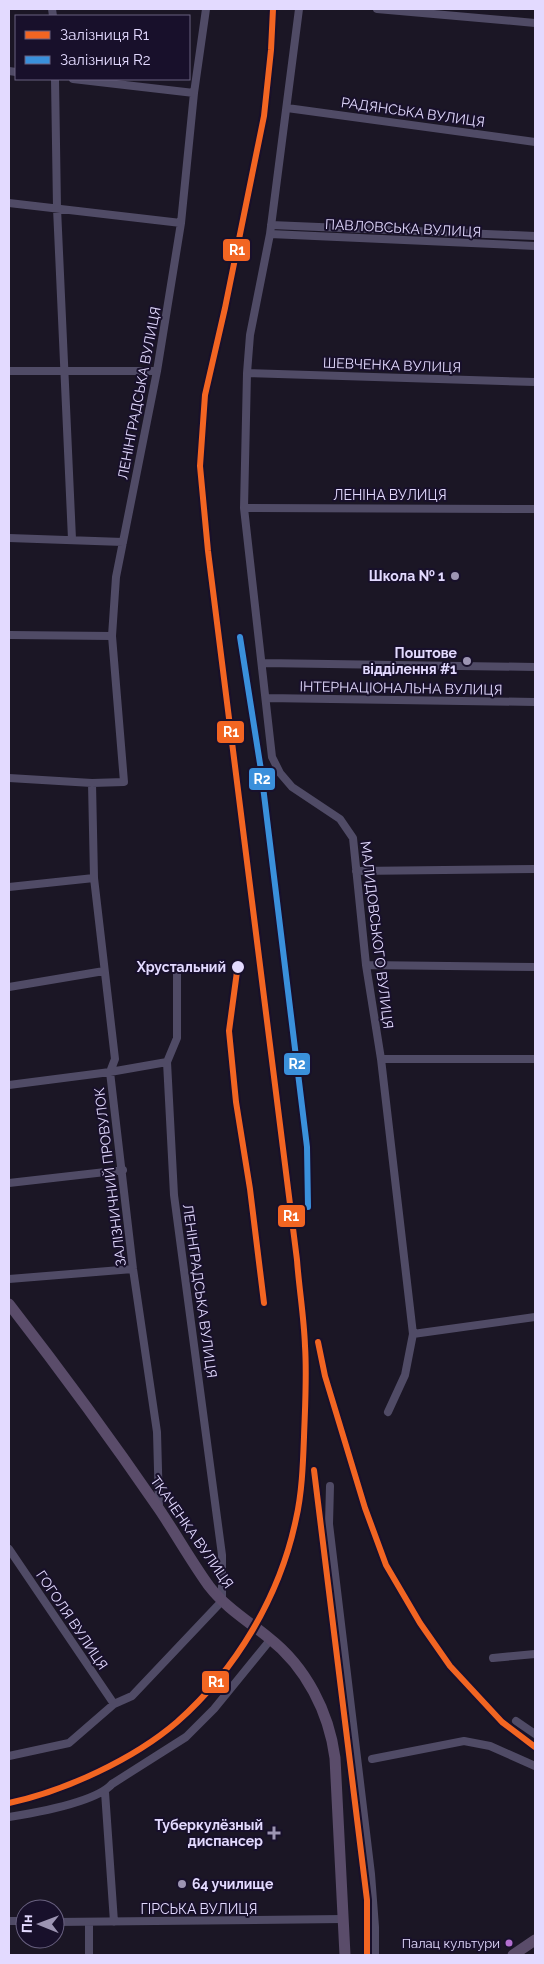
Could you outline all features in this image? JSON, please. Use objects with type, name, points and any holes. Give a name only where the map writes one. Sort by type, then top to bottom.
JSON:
[{"type":"main road","name":"ТКАЧЕНКА ВУЛИЦЯ","points":[[9,1304],[50,1357],[159,1509],[210,1586],[222,1601],[271,1639],[288,1656],[315,1692],[332,1738],[345,1955]]},
{"type":"main road","points":[[513,1955],[535,1940]]},
{"type":"street","name":"ЛЕНІНГРАДСЬКА ВУЛИЦЯ","points":[[92,783],[124,782],[112,636],[116,577],[158,371],[181,224],[194,93],[206,9]]},
{"type":"street","name":"МАЛИДОВСЬКОГО ВУЛИЦЯ","points":[[299,9],[288,108],[270,234],[250,335],[247,372],[244,508],[272,756],[280,773],[292,787],[340,819],[353,838],[366,965],[381,1059],[412,1334],[405,1375],[388,1412]]},
{"type":"street","points":[[377,9],[535,23]]},
{"type":"street","points":[[55,80],[57,208],[72,539]]},
{"type":"street","points":[[82,80],[194,93]]},
{"type":"street","name":"РАДЯНСЬКА ВУЛИЦЯ","points":[[288,108],[535,142]]},
{"type":"street","points":[[9,203],[181,224]]},
{"type":"street","name":"ПАВЛОВСЬКА ВУЛИЦЯ","points":[[271,224],[535,236]]},
{"type":"street","name":"ПАВЛОВСЬКА ВУЛИЦЯ","points":[[270,234],[535,246]]},
{"type":"street","points":[[9,372],[158,371]]},
{"type":"street","name":"ШЕВЧЕНКА ВУЛИЦЯ","points":[[247,372],[535,382]]},
{"type":"street","name":"ЛЕНІНА ВУЛИЦЯ","points":[[244,508],[535,508]]},
{"type":"street","points":[[9,538],[123,542]]},
{"type":"street","points":[[9,635],[112,636]]},
{"type":"street","name":"ІНТЕРНАЦІОНАЛЬНА ВУЛИЦЯ","points":[[263,663],[535,667]]},
{"type":"street","name":"ІНТЕРНАЦІОНАЛЬНА ВУЛИЦЯ","points":[[266,698],[535,702]]},
{"type":"street","points":[[9,778],[92,783]]},
{"type":"street","name":"ЗАЛІЗНИЧНИЙ ПРОВУЛОК","points":[[92,783],[94,878],[115,1059],[110,1072],[123,1170],[133,1269],[157,1432],[159,1509]]},
{"type":"street","points":[[356,871],[535,869]]},
{"type":"street","points":[[9,887],[94,878]]},
{"type":"street","points":[[366,965],[535,967]]},
{"type":"street","name":"ЛЕНІНГРАДСЬКА ВУЛИЦЯ","points":[[177,966],[177,1038],[167,1062],[174,1195],[222,1556],[222,1601]]},
{"type":"street","points":[[9,987],[104,971]]},
{"type":"street","points":[[381,1059],[535,1059]]},
{"type":"street","points":[[9,1085],[110,1072],[167,1062]]},
{"type":"street","points":[[9,1183],[123,1170]]},
{"type":"street","points":[[9,1279],[133,1269]]},
{"type":"street","points":[[412,1334],[535,1317]]},
{"type":"street","points":[[330,1486],[329,1524],[371,1874],[376,1927],[376,1955]]},
{"type":"street","name":"ГОГОЛЯ ВУЛИЦЯ","points":[[9,1549],[114,1704]]},
{"type":"street","points":[[9,1756],[69,1743],[114,1704],[132,1696],[222,1601]]},
{"type":"street","points":[[9,1817],[55,1808],[105,1792],[112,1784],[186,1737],[214,1709],[271,1639]]},
{"type":"street","points":[[493,1658],[535,1654]]},
{"type":"street","points":[[516,1721],[535,1734]]},
{"type":"street","points":[[372,1760],[464,1741],[490,1746],[535,1766]]},
{"type":"street","points":[[105,1792],[114,1922]]},
{"type":"street","name":"ГІРСЬКА ВУЛИЦЯ","points":[[65,1922],[343,1919]]},
{"type":"street","points":[[89,1922],[89,1955]]},
{"type":"rail line","name":"R1","points":[[9,1803],[31,1798],[75,1782],[120,1761],[160,1736],[198,1702],[236,1655],[253,1630],[267,1603],[289,1548],[300,1499],[306,1391],[304,1324],[208,551],[200,466],[205,395],[225,308],[264,116],[273,9]]},
{"type":"rail line","name":"R2","points":[[240,637],[261,770],[307,1147],[308,1207]]},
{"type":"rail line","name":"R1","points":[[238,964],[229,1031],[236,1102],[250,1189],[264,1303]]},
{"type":"rail line","name":"R1","points":[[318,1342],[325,1376],[365,1508],[386,1565],[420,1623],[450,1666],[502,1722],[535,1747]]},
{"type":"rail line","name":"R1","points":[[314,1470],[367,1900],[367,1955]]},
{"type":"place","name":"Школа № 1","points":[[455,576]]},
{"type":"place","name":"Поштове відділення #1","points":[[467,661]]},
{"type":"place","name":"Хрустальний","points":[[238,967]]},
{"type":"place","name":"Туберкулёзный диспансер","points":[[274,1833]]},
{"type":"place","name":"64 училище","points":[[182,1884]]},
{"type":"place","name":"Палац культури","points":[[509,1943]]}]
